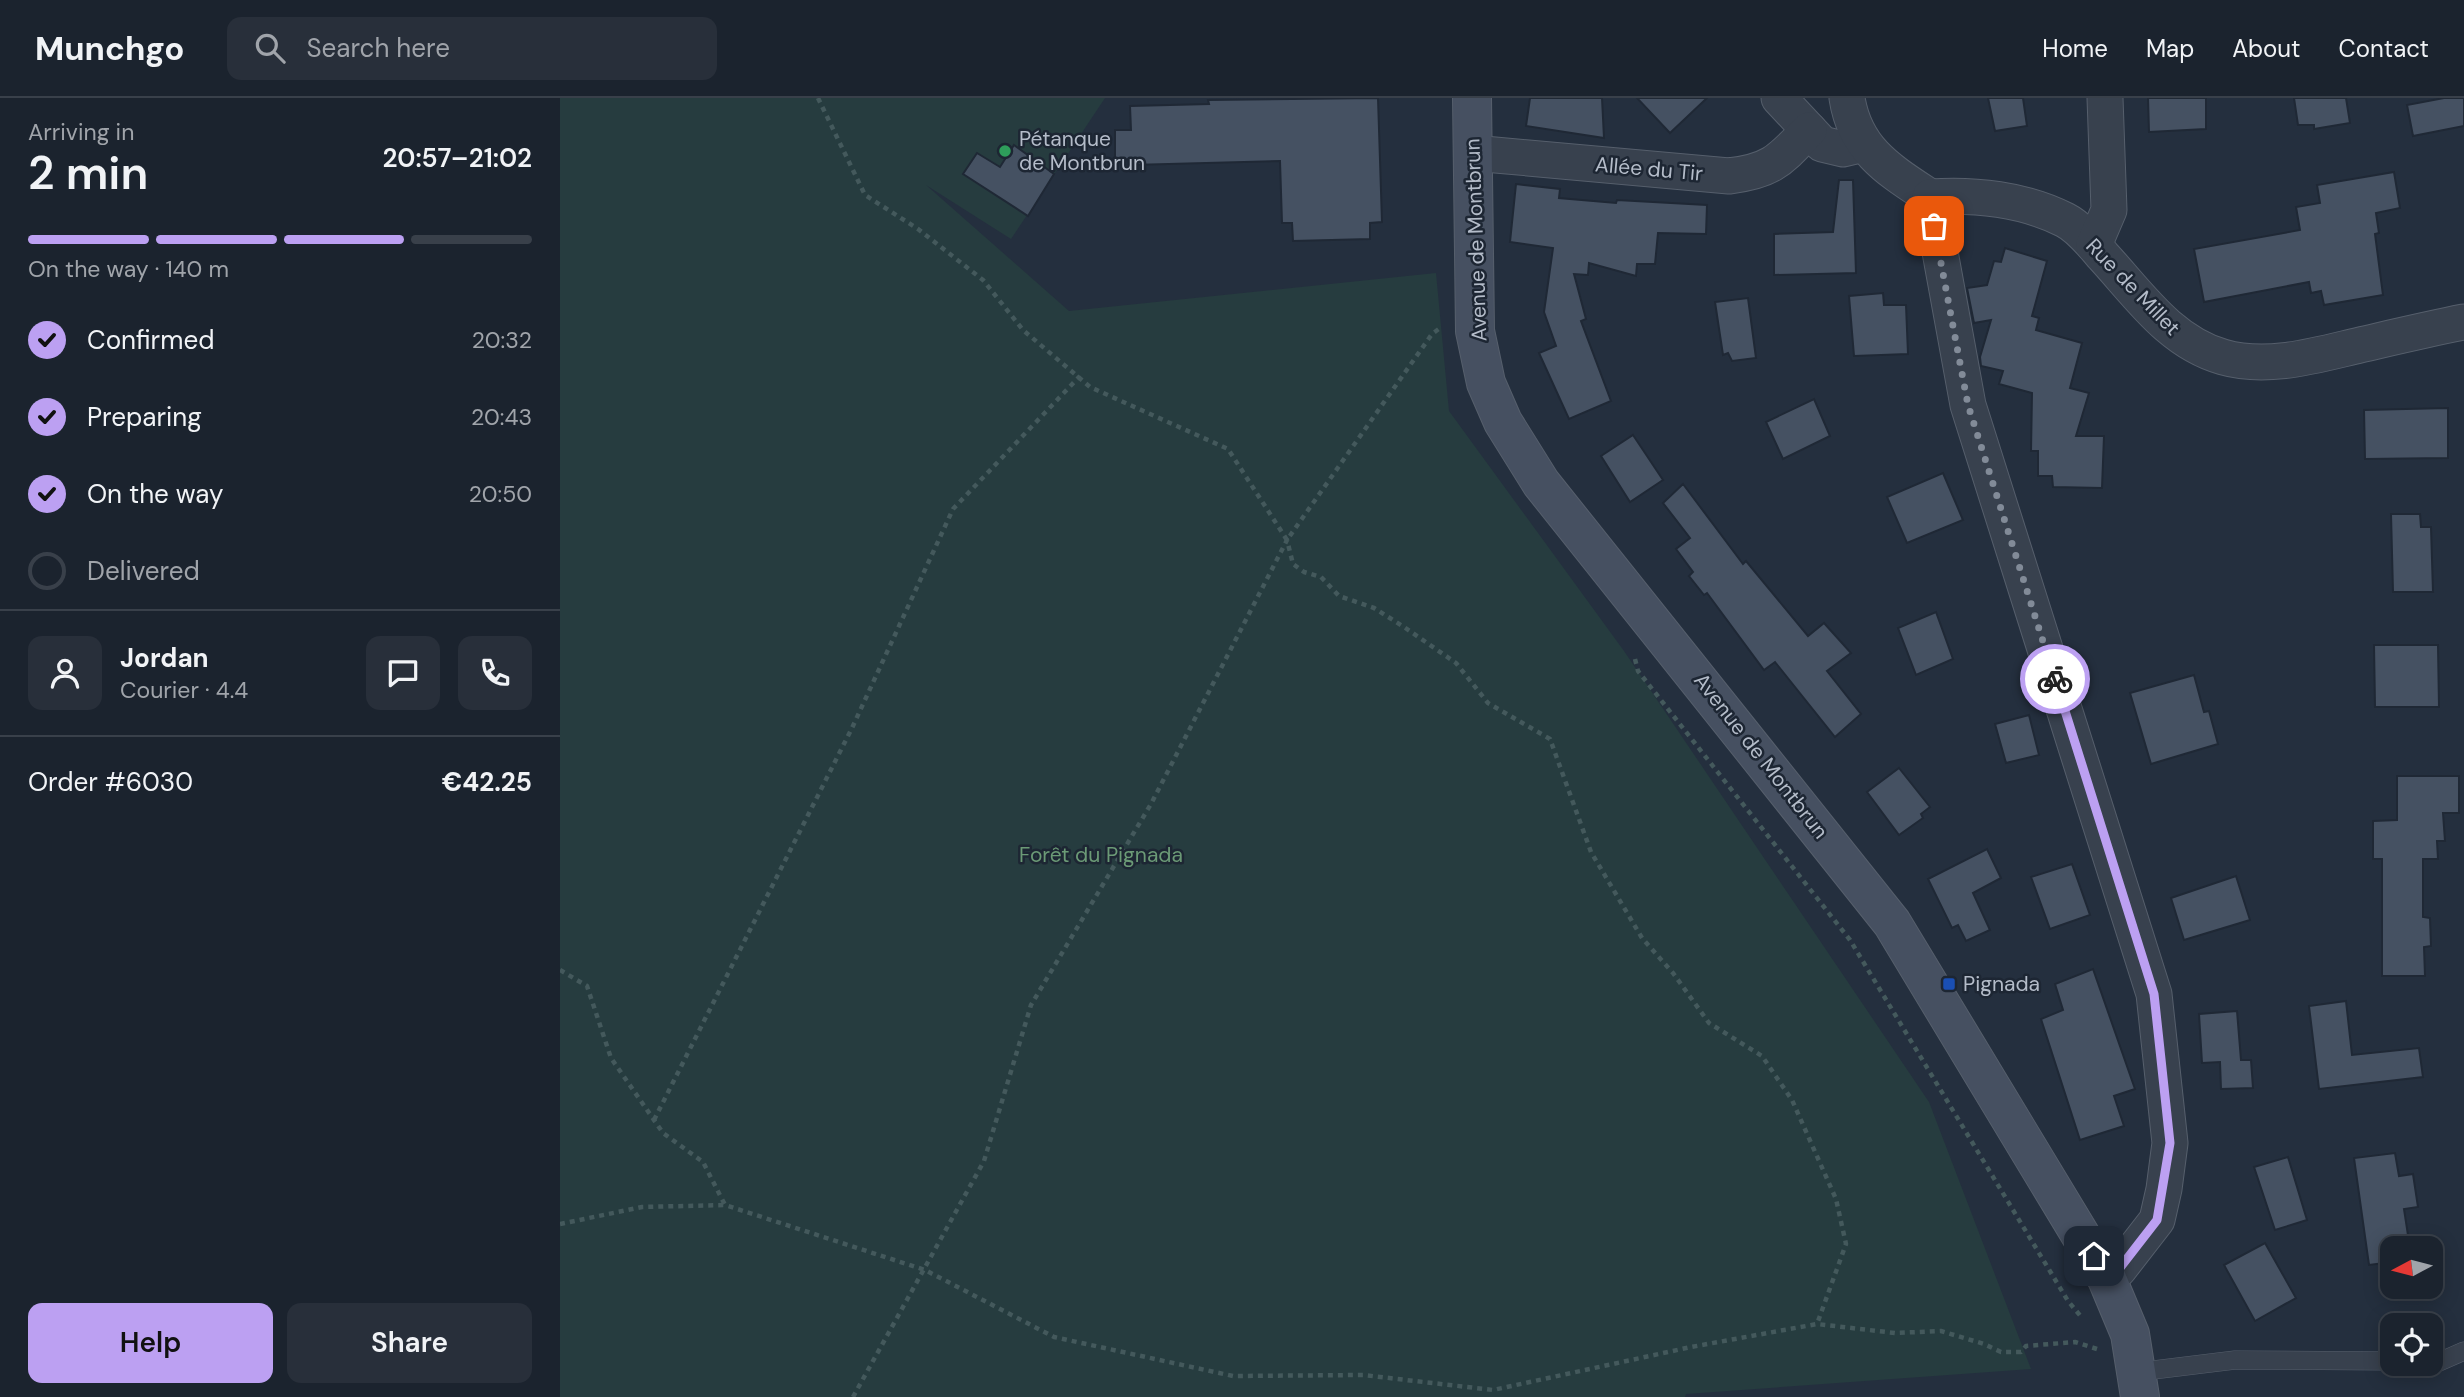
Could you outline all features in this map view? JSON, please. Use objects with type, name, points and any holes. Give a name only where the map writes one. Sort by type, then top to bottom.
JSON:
[{"type":"street","name":"Avenue de Montbrun","points":[[1472,98],[1475,331],[1486,383],[1503,422],[1541,483],[1792,793],[1892,923],[2107,1279],[2130,1335],[2138,1385]]},
{"type":"street","points":[[1779,98],[1822,144],[1843,149],[1864,144]]},
{"type":"street","points":[[1847,98],[1850,119],[1864,144],[1885,168],[1930,197],[1968,405],[2154,994],[2170,1143],[2164,1189],[2157,1220],[2119,1269],[2107,1279]]},
{"type":"street","points":[[2094,246],[2109,210],[2105,98]]},
{"type":"street","name":"Allée du Tir","points":[[1473,153],[1729,176],[1758,172],[1784,156],[1809,130]]},
{"type":"street","name":"Rue de Millet","points":[[1930,197],[1983,197],[2028,207],[2066,220],[2094,246],[2158,318],[2190,344],[2225,358],[2264,361],[2305,358],[2464,322]]},
{"type":"lane","points":[[2443,1360],[2464,1351]]},
{"type":"lane","points":[[2138,1385],[2235,1360],[2380,1362]]},
{"type":"path","points":[[818,98],[865,195],[918,229],[983,280],[1023,330],[1090,387],[1228,449],[1287,540],[1293,564],[1304,572],[1321,577],[1339,596],[1374,608],[1415,634],[1456,663],[1488,704],[1550,739],[1591,852],[1642,938],[1673,973],[1709,1023],[1762,1056],[1792,1100],[1836,1199],[1846,1244],[1817,1324]]},
{"type":"path","points":[[853,1397],[984,1161],[1031,1005],[1152,804],[1287,540],[1432,334],[1448,322]]},
{"type":"path","points":[[654,1120],[852,728],[953,509],[1080,376]]},
{"type":"path","points":[[1633,650],[1638,671],[1863,960],[2068,1301],[2085,1321]]},
{"type":"path","points":[[560,970],[587,986],[611,1058],[663,1133],[703,1162],[725,1205]]},
{"type":"path","points":[[560,1224],[642,1207],[725,1205],[925,1270],[1054,1337],[1233,1376],[1363,1375],[1493,1390],[1691,1347],[1817,1324],[1895,1333],[1941,1331],[2001,1352],[2021,1352],[2026,1346],[2075,1342],[2092,1349],[2105,1349]]},
{"type":"path","points":[[1493,1390],[1500,1397]]},
{"type":"green space","name":"Forêt du Pignada","points":[[560,98],[1105,98],[1011,239],[926,185],[1069,311],[1436,273],[1449,411],[1624,651],[1929,1102],[2031,1369],[1686,1394],[1685,1397],[560,1397]]},
{"type":"building","points":[[1378,98],[1382,222],[1370,223],[1370,239],[1293,241],[1292,223],[1282,223],[1280,161],[1131,165],[1131,159],[1115,160],[1115,130],[1131,130],[1130,106],[1209,104],[1208,100]]},
{"type":"building","points":[[1530,98],[1602,98],[1604,138],[1526,126]]},
{"type":"building","points":[[1637,98],[1707,98],[1670,133]]},
{"type":"building","points":[[1988,98],[2023,98],[2027,126],[1995,131]]},
{"type":"building","points":[[2148,98],[2206,98],[2206,129],[2149,132]]},
{"type":"building","points":[[2294,98],[2346,98],[2350,123],[2314,129],[2314,125],[2298,125]]},
{"type":"building","points":[[2444,98],[2464,98],[2464,126],[2413,136],[2407,105]]},
{"type":"building","points":[[1014,145],[1054,174],[1028,216],[963,174],[977,153],[1000,167]]},
{"type":"building","points":[[2394,172],[2400,208],[2376,213],[2379,233],[2375,234],[2383,295],[2324,305],[2321,291],[2311,293],[2309,282],[2204,302],[2194,249],[2300,230],[2296,207],[2320,203],[2317,185]]},
{"type":"building","points":[[1839,180],[1853,180],[1856,273],[1774,275],[1774,234],[1833,232]]},
{"type":"building","points":[[1516,184],[1560,189],[1559,198],[1616,203],[1617,200],[1707,205],[1706,234],[1658,233],[1655,264],[1637,264],[1636,276],[1589,263],[1588,275],[1574,274],[1586,319],[1581,321],[1611,401],[1569,419],[1539,353],[1556,346],[1544,312],[1553,248],[1510,242]]},
{"type":"building","points":[[2005,248],[2047,261],[2032,316],[2039,318],[2036,330],[2082,343],[2070,388],[2089,393],[2076,436],[2104,436],[2102,488],[2053,487],[2052,476],[2038,476],[2038,451],[2031,451],[2032,393],[1999,384],[2003,371],[1981,366],[1980,357],[1991,320],[1974,323],[1967,288],[1987,285],[1994,261],[2001,262]]},
{"type":"building","points":[[1883,293],[1884,305],[1906,305],[1908,354],[1854,356],[1849,296]]},
{"type":"building","points":[[1748,298],[1756,358],[1732,361],[1728,353],[1723,355],[1715,302]]},
{"type":"building","points":[[1814,399],[1830,436],[1783,459],[1766,422]]},
{"type":"building","points":[[2448,408],[2448,458],[2365,459],[2364,410]]},
{"type":"building","points":[[1633,435],[1663,480],[1630,502],[1601,456]]},
{"type":"building","points":[[1943,473],[1963,520],[1907,543],[1887,497]]},
{"type":"building","points":[[1683,484],[1743,564],[1746,561],[1808,636],[1824,623],[1851,653],[1827,671],[1861,714],[1835,737],[1775,662],[1764,670],[1707,593],[1704,595],[1689,576],[1693,572],[1676,549],[1690,538],[1663,503]]},
{"type":"building","points":[[2391,514],[2420,514],[2421,527],[2431,527],[2433,592],[2393,592]]},
{"type":"building","points":[[1936,612],[1953,659],[1916,675],[1898,628]]},
{"type":"building","points":[[2374,645],[2438,645],[2439,707],[2375,707]]},
{"type":"building","points":[[2194,675],[2204,712],[2209,711],[2218,744],[2151,764],[2130,693]]},
{"type":"building","points":[[2029,715],[2039,755],[2006,763],[1995,724]]},
{"type":"building","points":[[1899,768],[1930,807],[1921,814],[1923,818],[1899,835],[1867,792]]},
{"type":"building","points":[[2397,776],[2459,776],[2459,813],[2443,813],[2445,841],[2437,841],[2438,859],[2423,859],[2423,917],[2430,918],[2431,946],[2424,947],[2425,976],[2382,976],[2382,859],[2373,859],[2373,821],[2397,820]]},
{"type":"building","points":[[1987,849],[2001,878],[1973,893],[1990,930],[1966,941],[1958,925],[1952,928],[1928,879]]},
{"type":"building","points":[[2072,864],[2090,915],[2050,929],[2031,877]]},
{"type":"building","points":[[2236,876],[2250,920],[2184,940],[2171,898]]},
{"type":"building","points":[[2093,969],[2135,1089],[2114,1096],[2124,1126],[2080,1140],[2041,1019],[2063,1010],[2055,984]]},
{"type":"building","points":[[2346,1001],[2352,1055],[2419,1048],[2423,1077],[2319,1089],[2309,1006]]},
{"type":"building","points":[[2237,1011],[2241,1060],[2251,1060],[2253,1088],[2221,1089],[2220,1062],[2202,1063],[2199,1014]]},
{"type":"building","points":[[2395,1153],[2399,1176],[2413,1174],[2418,1207],[2404,1209],[2408,1236],[2380,1236],[2380,1264],[2369,1265],[2354,1158]]},
{"type":"building","points":[[2288,1157],[2307,1220],[2275,1230],[2254,1167]]},
{"type":"building","points":[[2265,1243],[2296,1298],[2255,1321],[2224,1265]]},
{"type":"way so far","points":[[1934,226],[1968,405],[2055,679]]},
{"type":"place","name":"Pétanque de Montbrun","points":[[1005,151]]},
{"type":"place","name":"Pignada","points":[[1949,984]]},
{"type":"route","points":[[2055,679],[2154,994],[2170,1143],[2157,1220],[2119,1269],[2107,1279],[2094,1256]]}]
